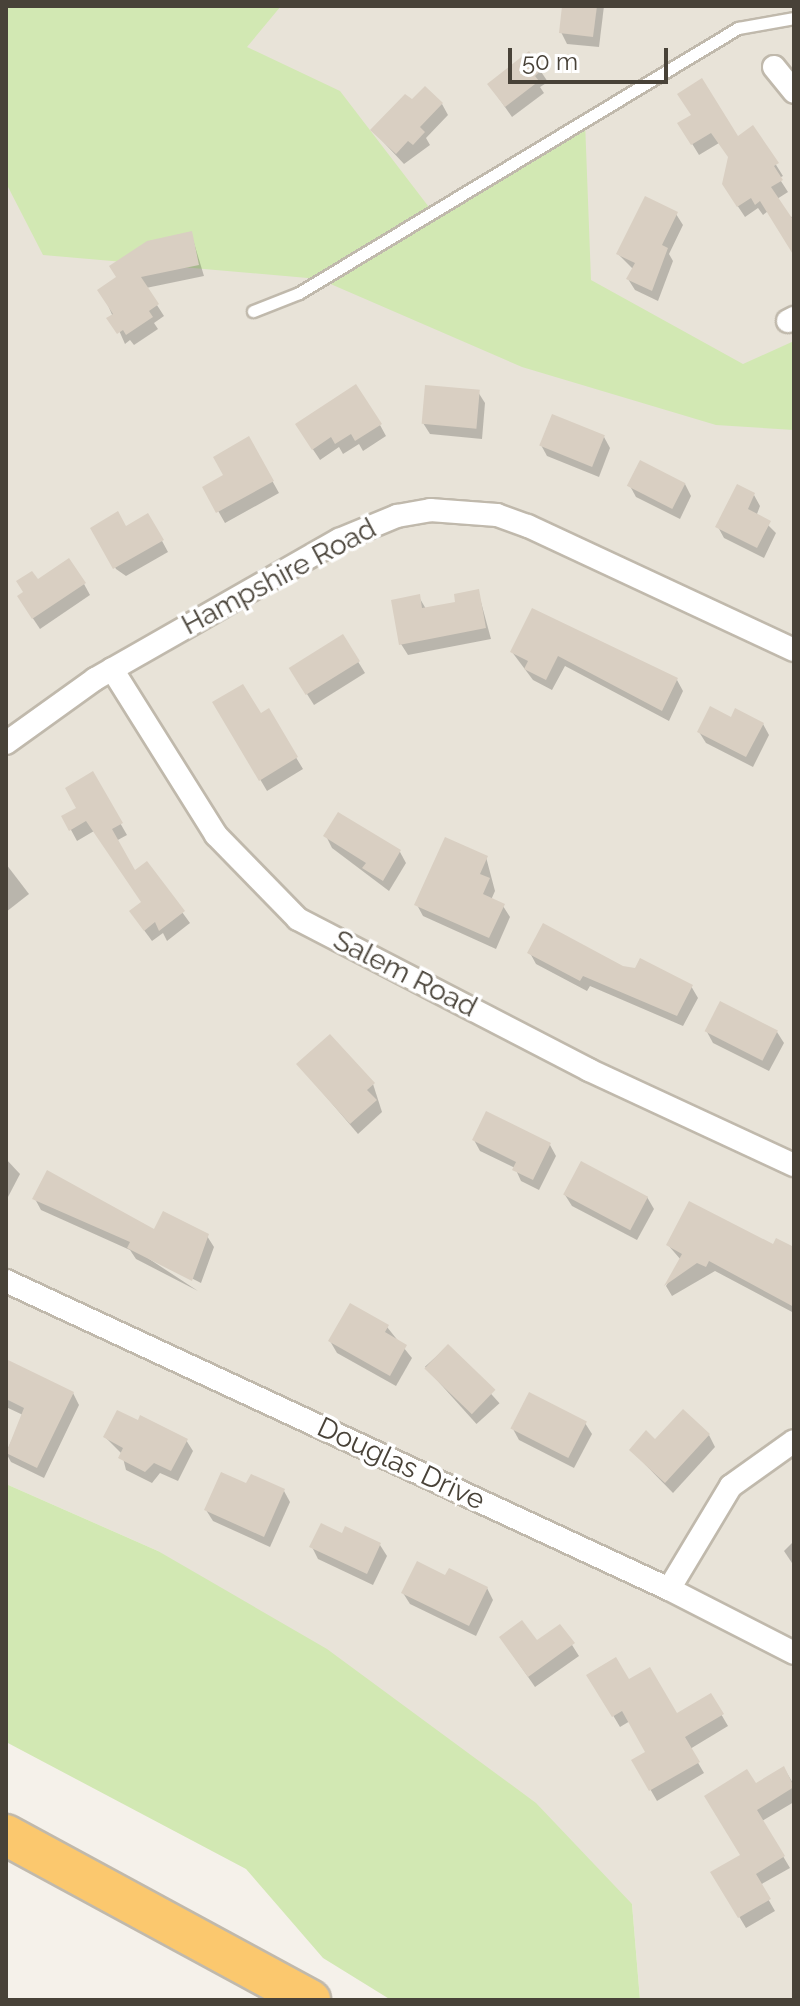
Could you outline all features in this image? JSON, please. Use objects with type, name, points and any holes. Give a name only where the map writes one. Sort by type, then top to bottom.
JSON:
[{"type":"highway","points":[[6,1835],[310,2000]]},
{"type":"street","points":[[774,67],[794,92]]},
{"type":"street","name":"Hampshire Road","points":[[6,743],[112,669],[365,526],[430,510],[486,514],[528,526],[794,650]]},
{"type":"street","name":"Salem Road","points":[[112,669],[216,835],[298,919],[589,1070],[794,1165]]},
{"type":"street","name":"Douglas Drive","points":[[6,1281],[669,1589],[794,1653]]},
{"type":"street","points":[[669,1589],[731,1486],[794,1441]]},
{"type":"lane","points":[[253,311],[299,293],[738,28],[794,18]]},
{"type":"shaded area","points":[[6,6],[794,6],[794,2000],[640,2000],[632,1904],[158,1551],[6,1484]]},
{"type":"green space","points":[[6,6],[281,6],[247,47],[340,91],[435,215],[585,121],[591,280],[743,364],[794,341],[794,430],[716,425],[522,367],[319,279],[43,255],[6,183]]},
{"type":"green space","points":[[6,1484],[158,1551],[327,1649],[536,1803],[632,1904],[640,2000],[391,2000],[323,1958],[246,1869],[6,1742]]},
{"type":"building","points":[[562,6],[597,6],[593,37],[559,33]]},
{"type":"building","points":[[529,51],[543,69],[535,76],[539,81],[505,107],[487,84]]},
{"type":"building","points":[[702,78],[738,136],[753,125],[779,163],[774,166],[783,180],[771,187],[794,221],[794,256],[760,201],[755,205],[751,198],[737,207],[722,184],[728,157],[711,133],[691,145],[677,123],[691,115],[677,94]]},
{"type":"building","points":[[425,86],[443,103],[420,127],[425,132],[413,145],[408,141],[396,154],[370,130],[405,94],[412,99]]},
{"type":"building","points":[[645,196],[678,212],[662,245],[668,248],[652,291],[626,279],[635,263],[616,254]]},
{"type":"building","points":[[192,231],[199,265],[141,277],[159,304],[149,311],[153,317],[126,335],[123,330],[117,334],[106,318],[113,314],[97,290],[116,277],[109,266],[147,241]]},
{"type":"building","points":[[356,384],[382,424],[355,441],[351,434],[335,444],[331,437],[312,450],[295,424]]},
{"type":"building","points":[[425,385],[480,390],[476,429],[422,424]]},
{"type":"building","points":[[552,414],[605,435],[592,467],[539,446]]},
{"type":"building","points":[[249,436],[274,481],[216,513],[202,487],[223,475],[213,457]]},
{"type":"building","points":[[640,460],[685,483],[672,509],[627,486]]},
{"type":"building","points":[[737,484],[755,493],[748,509],[771,521],[757,548],[715,527]]},
{"type":"building","points":[[118,511],[126,526],[148,513],[164,540],[113,569],[90,528]]},
{"type":"building","points":[[69,558],[86,583],[32,619],[17,596],[23,592],[16,581],[32,571],[38,579]]},
{"type":"building","points":[[479,589],[486,628],[399,645],[391,600],[420,594],[422,608],[455,602],[454,594]]},
{"type":"building","points":[[532,608],[678,678],[662,711],[558,656],[546,680],[524,669],[528,661],[510,652]]},
{"type":"building","points":[[343,634],[360,661],[306,695],[289,668]]},
{"type":"building","points":[[243,684],[261,713],[269,708],[298,757],[259,781],[212,702]]},
{"type":"building","points":[[710,706],[731,717],[735,708],[764,723],[746,757],[697,732]]},
{"type":"building","points":[[93,771],[123,823],[112,829],[135,870],[147,861],[185,911],[159,931],[155,922],[144,931],[129,911],[141,902],[86,821],[69,831],[61,816],[76,808],[65,788]]},
{"type":"building","points":[[338,812],[401,850],[383,881],[362,868],[366,863],[323,836]]},
{"type":"building","points":[[445,837],[488,856],[480,874],[490,878],[483,894],[505,904],[489,938],[414,905]]},
{"type":"building","points":[[543,923],[623,966],[635,968],[640,958],[693,985],[677,1016],[583,976],[580,981],[527,953]]},
{"type":"building","points":[[720,1001],[778,1031],[762,1061],[705,1031]]},
{"type":"building","points":[[330,1034],[375,1083],[367,1090],[377,1100],[350,1124],[296,1064]]},
{"type":"building","points":[[486,1111],[551,1143],[533,1180],[512,1170],[516,1162],[472,1140]]},
{"type":"building","points":[[581,1161],[648,1197],[630,1230],[563,1195]]},
{"type":"building","points":[[47,1170],[154,1229],[163,1211],[209,1234],[192,1281],[127,1248],[130,1242],[32,1199]]},
{"type":"building","points":[[689,1201],[773,1244],[776,1238],[794,1247],[794,1307],[709,1261],[706,1267],[697,1263],[664,1286],[682,1254],[666,1245]]},
{"type":"building","points":[[350,1303],[389,1325],[385,1332],[407,1345],[390,1376],[328,1341]]},
{"type":"building","points":[[448,1344],[495,1390],[472,1414],[424,1368]]},
{"type":"building","points":[[6,1359],[74,1392],[37,1468],[6,1453],[24,1408],[6,1399]]},
{"type":"building","points":[[529,1392],[587,1422],[568,1458],[510,1429]]},
{"type":"building","points":[[683,1409],[710,1434],[665,1483],[629,1450],[646,1430],[655,1439]]},
{"type":"building","points":[[117,1410],[138,1420],[140,1415],[188,1439],[171,1471],[154,1463],[145,1472],[118,1458],[123,1448],[103,1437]]},
{"type":"building","points":[[221,1472],[246,1483],[251,1474],[285,1489],[264,1537],[204,1510]]},
{"type":"building","points":[[321,1523],[342,1533],[345,1526],[381,1543],[367,1574],[309,1547]]},
{"type":"building","points":[[417,1561],[445,1575],[449,1568],[488,1587],[469,1626],[401,1593]]},
{"type":"building","points":[[522,1620],[537,1640],[560,1624],[575,1643],[528,1677],[499,1637]]},
{"type":"building","points":[[616,1657],[629,1679],[650,1667],[677,1713],[711,1693],[724,1714],[685,1737],[700,1762],[649,1791],[631,1760],[645,1752],[622,1711],[612,1717],[586,1675]]},
{"type":"building","points":[[784,1766],[794,1787],[757,1810],[785,1856],[756,1874],[771,1899],[738,1918],[710,1872],[740,1855],[704,1796],[747,1769],[756,1783]]}]
